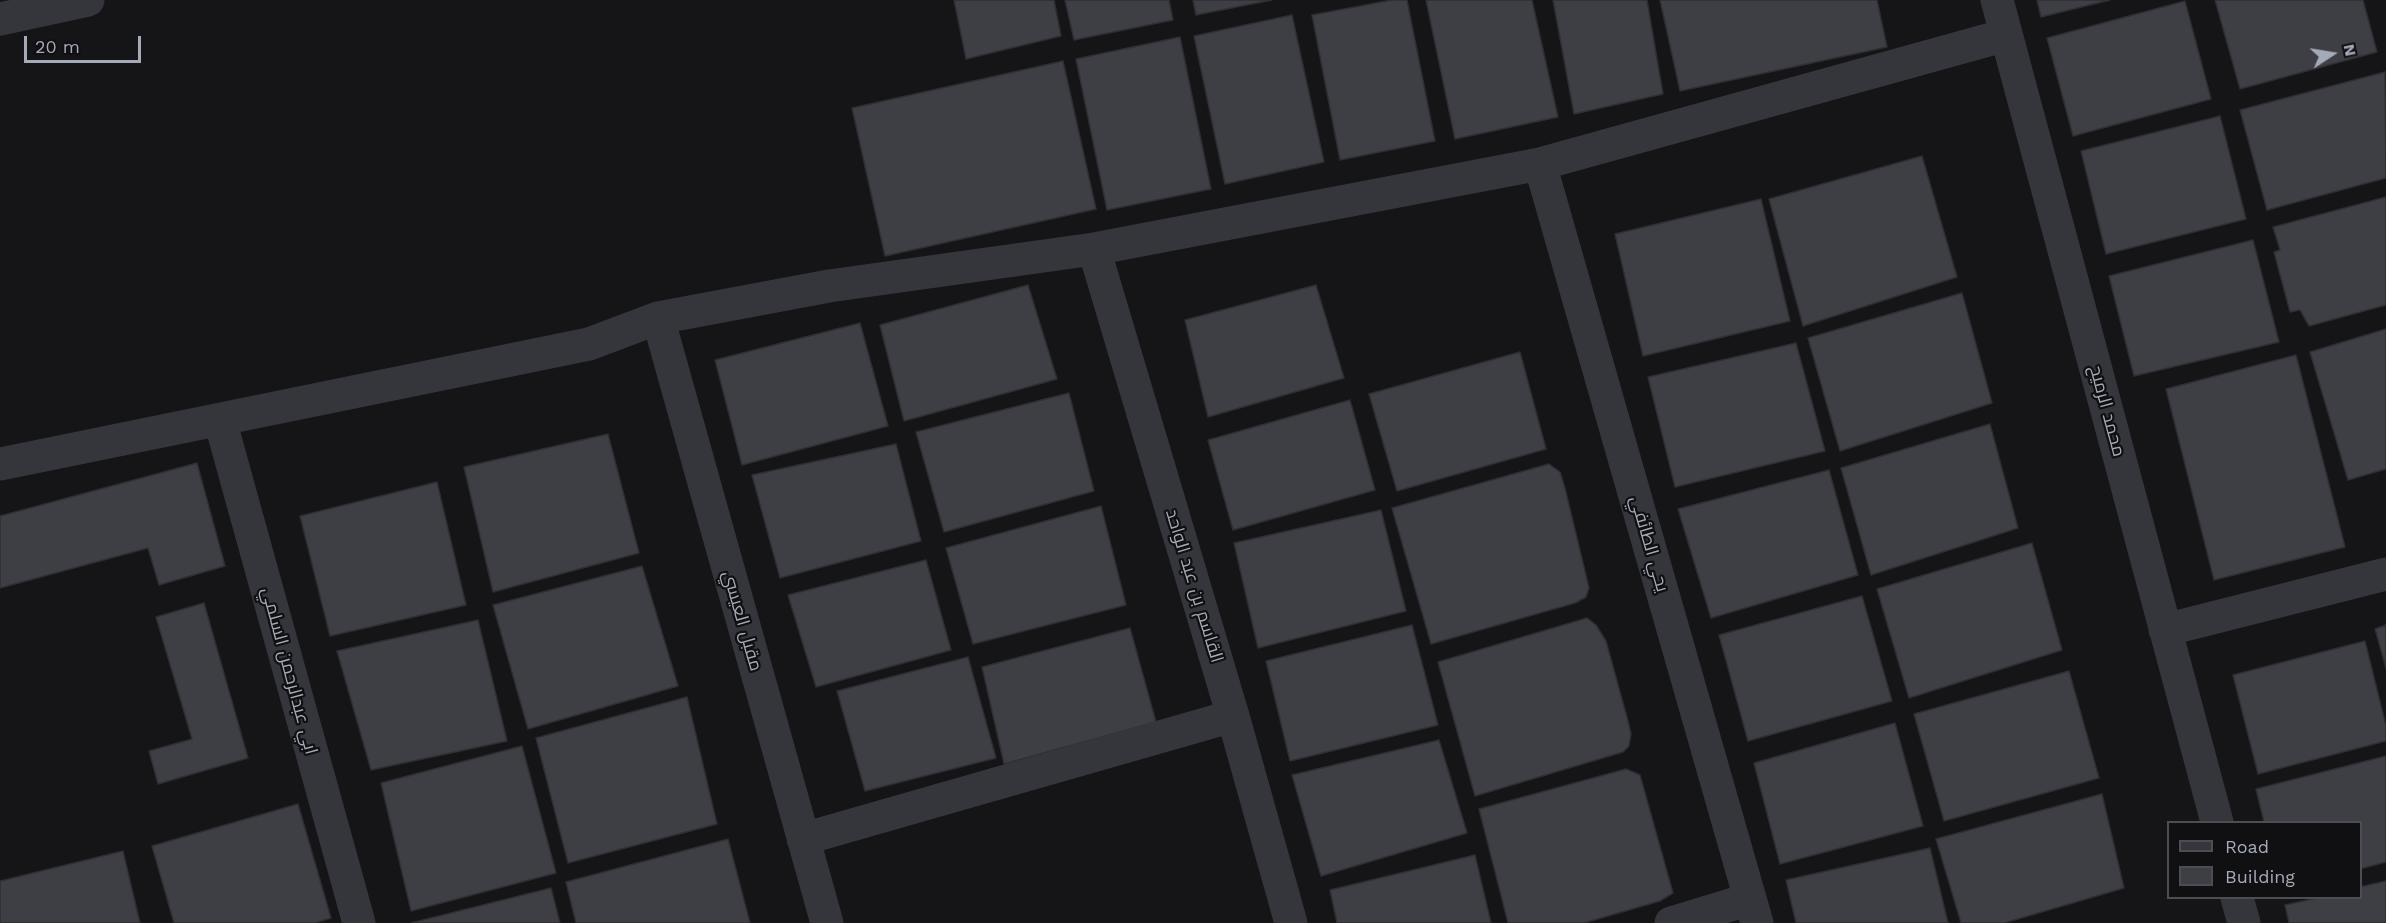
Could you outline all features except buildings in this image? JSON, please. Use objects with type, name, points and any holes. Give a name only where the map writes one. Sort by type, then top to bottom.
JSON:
[{"type":"street","points":[[0,19],[88,0]]},
{"type":"street","name":"محمد الرميح","points":[[1997,0],[2217,821]]},
{"type":"street","points":[[0,464],[589,344],[658,318],[829,286],[1094,249],[1540,165],[2006,35]]},
{"type":"street","name":"يحي الطائفي","points":[[1540,165],[1753,911]]},
{"type":"street","name":"القاسم بن عبد الواحد","points":[[1094,249],[1233,716],[1291,923]]},
{"type":"street","name":"مقبل العيسي","points":[[658,318],[826,923]]},
{"type":"street","name":"ابي عبدالرحمن السلمي","points":[[220,420],[358,923]]},
{"type":"street","points":[[2165,630],[2386,574]]},
{"type":"street","points":[[803,839],[1233,716]]},
{"type":"street","points":[[2238,899],[2244,923]]},
{"type":"street","points":[[1671,923],[1753,911]]}]
